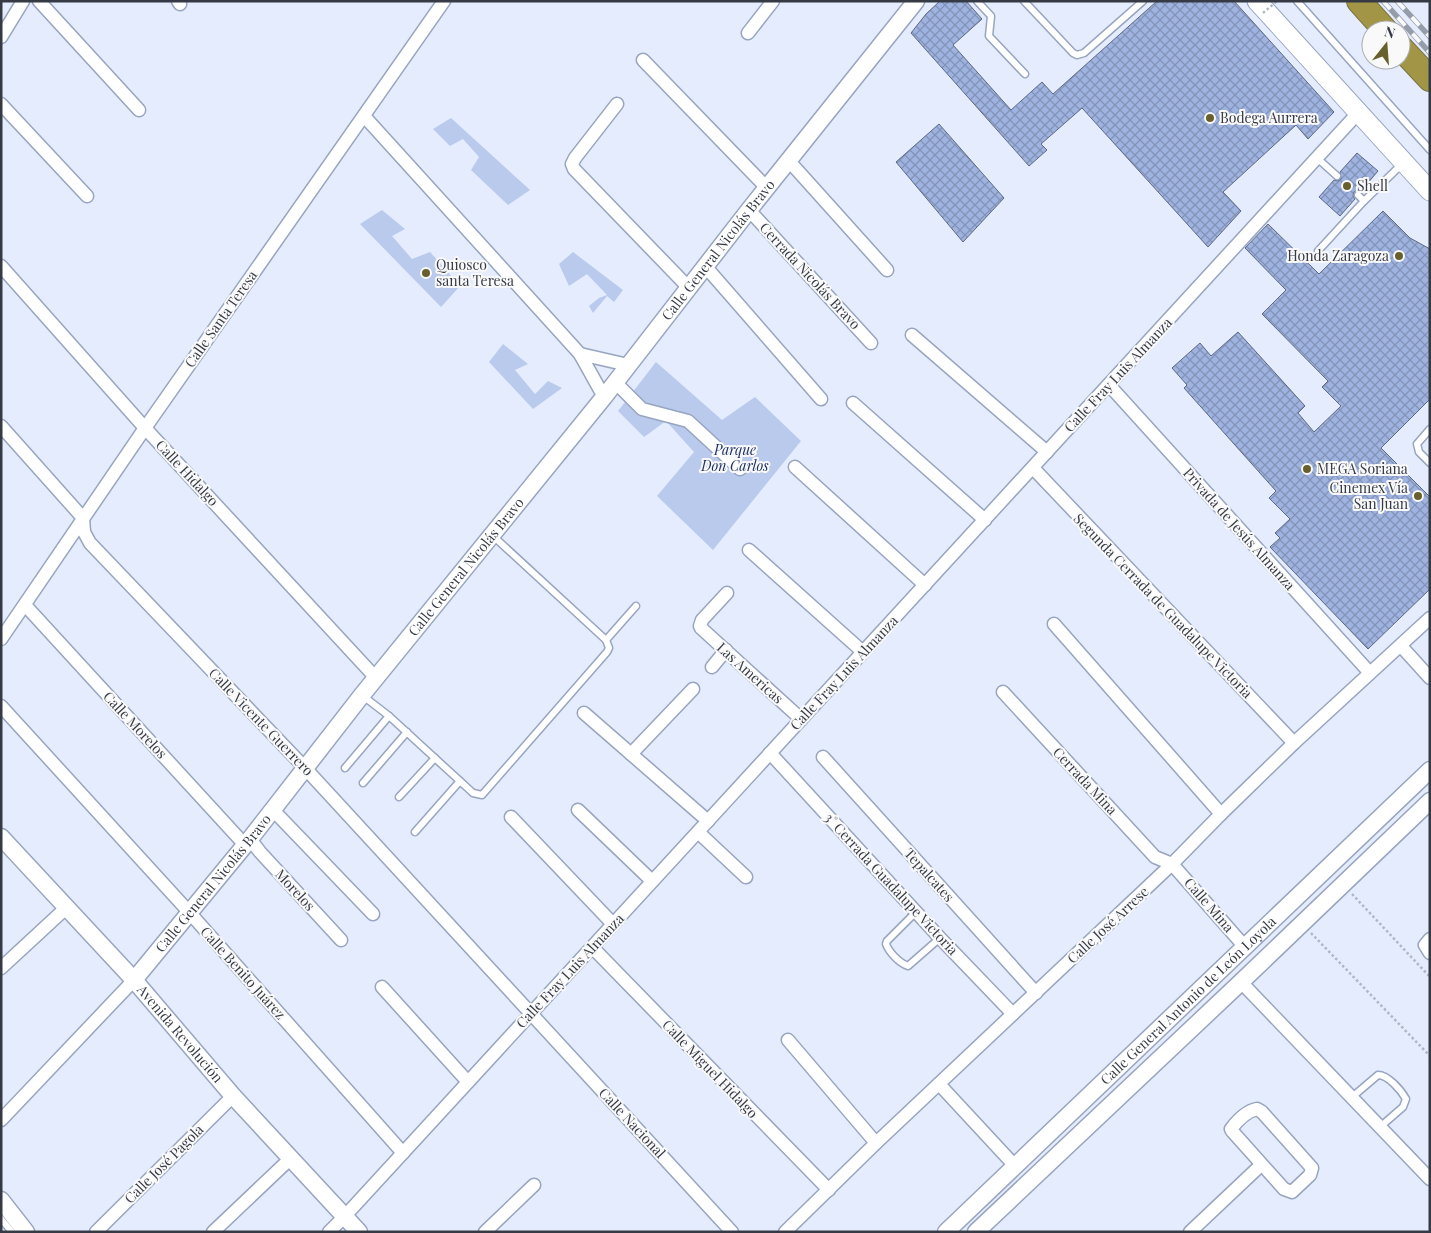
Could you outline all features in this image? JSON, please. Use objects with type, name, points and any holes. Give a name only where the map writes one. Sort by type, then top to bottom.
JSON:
[{"type":"highway","points":[[1359,1],[1376,20]]},
{"type":"highway","points":[[1411,59],[1430,79]]},
{"type":"main road","points":[[1260,7],[1430,191]]},
{"type":"street","points":[[1,37],[23,1]]},
{"type":"street","points":[[39,1],[138,110]]},
{"type":"street","name":"Calle Santa Teresa","points":[[1,639],[145,428],[444,1]]},
{"type":"street","points":[[748,33],[773,1]]},
{"type":"street","name":"Calle General Nicolás Bravo","points":[[1,1120],[134,980],[247,842],[362,695],[604,397],[748,210],[768,188],[916,1]]},
{"type":"street","points":[[643,60],[768,188]]},
{"type":"street","points":[[1,104],[87,196]]},
{"type":"street","points":[[617,104],[575,158],[572,164],[574,170],[689,288]]},
{"type":"street","name":"Calle Fray Luis Almanza","points":[[329,1232],[1358,113]]},
{"type":"street","points":[[364,116],[580,354],[604,397]]},
{"type":"street","points":[[789,161],[888,270]]},
{"type":"street","name":"Cerrada Nicolás Bravo","points":[[748,210],[871,343]]},
{"type":"street","name":"Calle Hidalgo","points":[[1,266],[145,428],[376,678]]},
{"type":"street","points":[[705,266],[821,399]]},
{"type":"street","points":[[912,335],[1047,452]]},
{"type":"street","points":[[580,354],[628,365]]},
{"type":"street","points":[[615,382],[622,392],[642,409],[688,420],[740,469]]},
{"type":"street","name":"Privada de Jesús Almanza","points":[[1109,385],[1370,673]]},
{"type":"street","points":[[854,403],[984,520]]},
{"type":"street","name":"Calle Vicente Guerrero","points":[[1,426],[83,518],[84,532],[90,543],[305,768],[531,1014]]},
{"type":"street","points":[[795,467],[925,585]]},
{"type":"street","name":"Segunda Cerrada de Guadalupe Victoria","points":[[1033,468],[1294,743]]},
{"type":"street","points":[[749,550],[863,652]]},
{"type":"street","name":"Las Americas","points":[[727,593],[702,620],[700,626],[801,720]]},
{"type":"street","name":"Calle Morelos","points":[[25,605],[247,842]]},
{"type":"street","name":"Calle José Arrese","points":[[785,1232],[1172,864],[1294,743],[1430,618]]},
{"type":"street","points":[[1054,624],[1221,814]]},
{"type":"street","points":[[1401,646],[1430,678]]},
{"type":"street","points":[[712,667],[726,650]]},
{"type":"street","points":[[631,754],[693,689]]},
{"type":"street","name":"Cerrada Mina","points":[[1003,692],[1155,857],[1172,864]]},
{"type":"street","name":"Calle Benito Juárez","points":[[1,706],[189,912],[403,1153]]},
{"type":"street","points":[[584,713],[708,821]]},
{"type":"street","name":"3˚ Cerrada Guadalupe Victoria","points":[[770,753],[940,938],[1013,1014]]},
{"type":"street","name":"Tepalcates","points":[[823,757],[1036,993]]},
{"type":"street","name":"Calle General Antonio de León Loyola","points":[[946,1232],[1430,770]]},
{"type":"street","name":"Calle General Antonio de León Loyola","points":[[976,1232],[1430,801]]},
{"type":"street","points":[[273,810],[373,914]]},
{"type":"street","points":[[578,810],[652,881]]},
{"type":"street","points":[[512,817],[613,924]]},
{"type":"street","points":[[698,832],[746,877]]},
{"type":"street","name":"Avenida Revolución","points":[[2,840],[134,980],[233,1096],[359,1232]]},
{"type":"street","name":"Morelos","points":[[247,842],[260,852],[341,940]]},
{"type":"street","name":"Calle Mina","points":[[1172,864],[1245,947]]},
{"type":"street","points":[[1,968],[66,908]]},
{"type":"street","points":[[1430,939],[1425,945],[1430,953]]},
{"type":"street","name":"Calle Miguel Hidalgo","points":[[592,947],[829,1190]]},
{"type":"street","points":[[1241,982],[1430,1179]]},
{"type":"street","points":[[382,987],[468,1082]]},
{"type":"street","name":"Calle Nacional","points":[[531,1014],[732,1232]]},
{"type":"street","points":[[788,1040],[876,1144]]},
{"type":"street","points":[[939,1084],[1015,1166]]},
{"type":"street","name":"Calle José Pagola","points":[[96,1232],[233,1096]]},
{"type":"street","points":[[1257,1109],[1292,1145],[1310,1165],[1312,1170],[1310,1175],[1294,1190],[1289,1192],[1261,1165],[1233,1134],[1231,1129],[1252,1110],[1257,1109]]},
{"type":"street","points":[[213,1232],[291,1158]]},
{"type":"street","points":[[1190,1232],[1261,1165]]},
{"type":"street","points":[[485,1232],[534,1185]]},
{"type":"street","points":[[1,1200],[26,1232]]},
{"type":"lane","points":[[977,1],[991,16],[989,36],[1025,74]]},
{"type":"lane","points":[[1024,1],[1077,55],[1084,52],[1143,1]]},
{"type":"lane","points":[[1296,1],[1430,150]]},
{"type":"lane","points":[[1317,158],[1337,176]]},
{"type":"lane","points":[[1318,251],[1364,201],[1404,162]]},
{"type":"lane","points":[[1358,195],[1364,201]]},
{"type":"lane","points":[[1430,429],[1417,444],[1419,452],[1430,463]]},
{"type":"lane","points":[[362,695],[389,716],[460,781],[477,795],[482,795],[607,652],[609,644],[606,640],[492,535]]},
{"type":"lane","points":[[606,640],[636,606]]},
{"type":"lane","points":[[345,768],[389,716]]},
{"type":"lane","points":[[363,783],[407,732]]},
{"type":"lane","points":[[399,797],[435,758]]},
{"type":"lane","points":[[415,832],[460,781]]},
{"type":"lane","points":[[916,912],[886,944],[902,964],[908,966],[940,938]]},
{"type":"lane","points":[[1352,1098],[1378,1074],[1392,1083],[1404,1095],[1405,1104],[1380,1127]]},
{"type":"lane","points":[[1,1219],[12,1232]]},
{"type":"path","points":[[1260,7],[1277,1]]},
{"type":"path","points":[[1343,884],[1430,977]]},
{"type":"path","points":[[1302,923],[1430,1056]]},
{"type":"green space","points":[[451,118],[530,190],[508,205],[471,170],[479,157],[463,139],[450,146],[433,129]]},
{"type":"green space","points":[[382,210],[405,229],[392,236],[412,259],[430,252],[460,286],[441,307],[360,224]]},
{"type":"green space","points":[[573,252],[623,290],[614,302],[607,296],[593,313],[589,306],[599,298],[607,295],[587,274],[569,286],[559,264]]},
{"type":"green space","points":[[503,344],[528,364],[515,370],[535,394],[548,381],[562,388],[533,409],[489,362]]},
{"type":"green space","name":"Parque Don Carlos","points":[[656,362],[722,420],[755,397],[801,441],[713,550],[657,496],[694,452],[666,421],[644,437],[618,411]]},
{"type":"building","name":"Bodega Aurrera","points":[[940,1],[966,1],[982,19],[953,45],[1011,110],[1042,82],[1053,94],[1157,1],[1234,1],[1334,112],[1308,139],[1296,125],[1223,192],[1241,211],[1208,247],[1082,108],[1041,144],[1047,150],[1029,166],[911,33],[926,14]]},
{"type":"building","points":[[939,124],[1004,198],[963,242],[896,162]]},
{"type":"building","name":"Shell","points":[[1357,153],[1378,171],[1361,191],[1357,190],[1354,192],[1353,196],[1355,199],[1340,216],[1319,197],[1334,180],[1338,181],[1341,179],[1340,172]]},
{"type":"building","points":[[1383,211],[1410,238],[1430,249],[1430,399],[1381,448],[1430,497],[1430,589],[1368,649],[1270,547],[1280,538],[1275,533],[1290,519],[1269,498],[1276,491],[1184,388],[1187,385],[1172,368],[1200,343],[1211,356],[1238,332],[1305,406],[1298,413],[1314,432],[1341,406],[1322,387],[1328,381],[1262,314],[1286,290],[1245,248],[1268,224],[1319,274]]},
{"type":"railway","points":[[1383,1],[1430,53]]},
{"type":"railway","points":[[1397,1],[1430,37]]},
{"type":"place","name":"Bodega Aurrera","points":[[1210,118]]},
{"type":"place","name":"Shell","points":[[1347,186]]},
{"type":"place","name":"Honda Zaragoza","points":[[1399,256]]},
{"type":"place","name":"Quiosco santa Teresa","points":[[426,273]]},
{"type":"place","name":"MEGA Soriana","points":[[1307,469]]},
{"type":"place","name":"Cinemex Vía San Juan","points":[[1418,496]]}]
